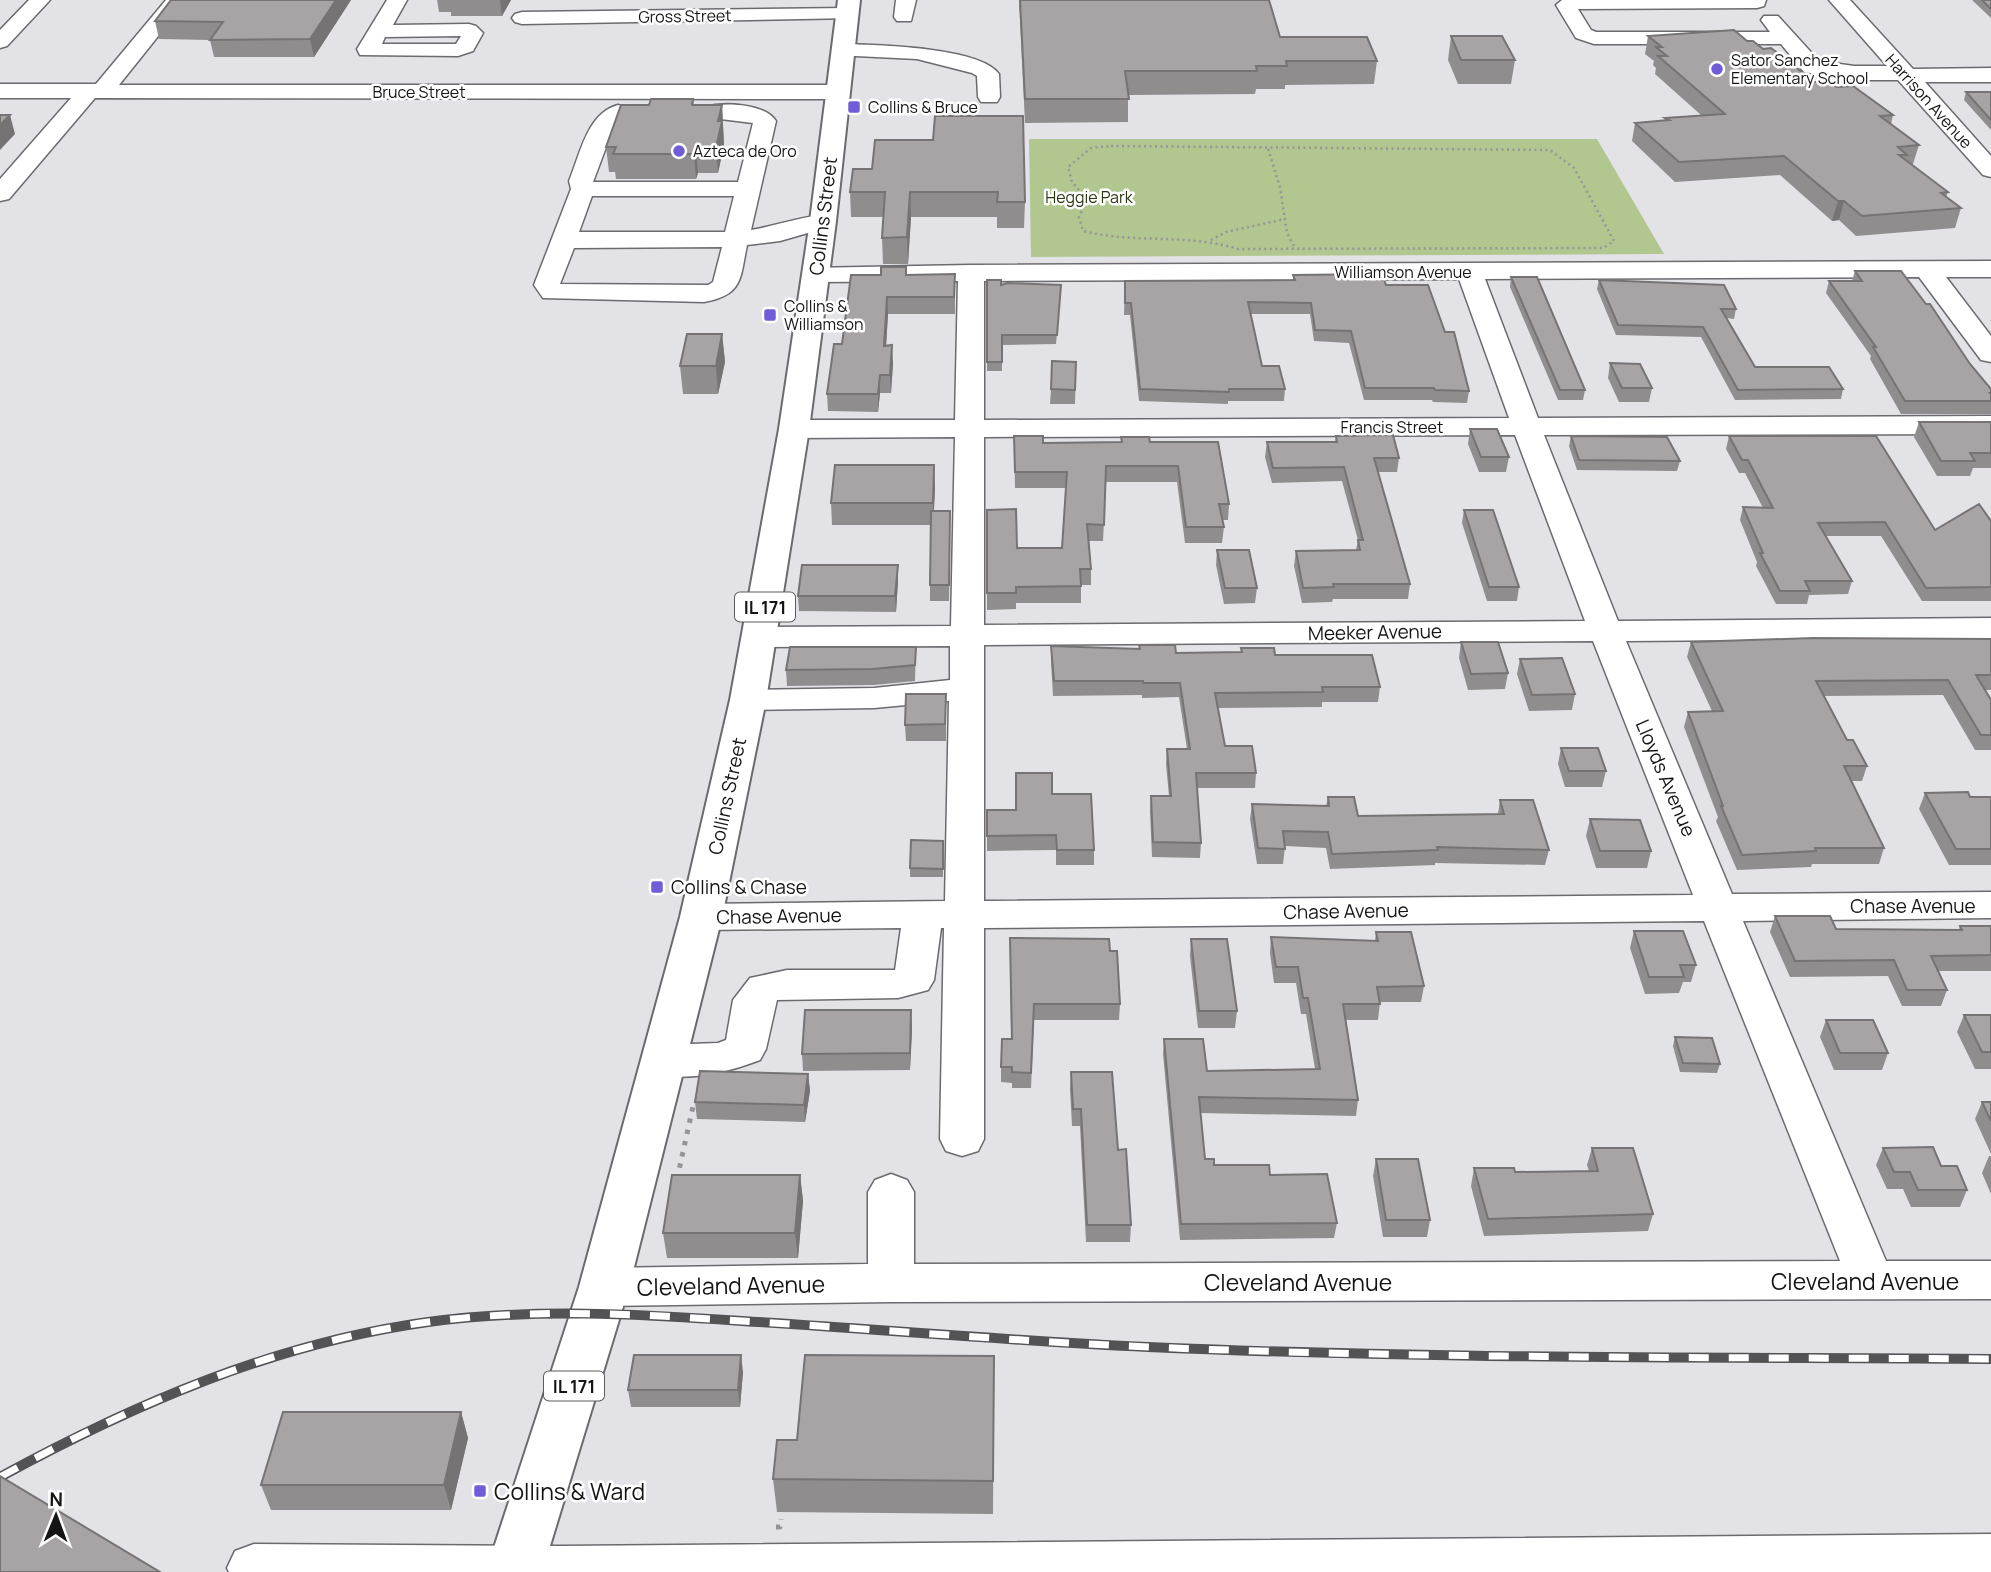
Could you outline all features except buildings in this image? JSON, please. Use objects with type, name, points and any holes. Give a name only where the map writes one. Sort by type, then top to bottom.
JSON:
[{"type":"main road","name":"Collins Street","points":[[514,1571],[604,1287],[701,917],[748,700],[794,429],[823,221],[848,7]]},
{"type":"street","points":[[0,42],[40,0]]},
{"type":"street","points":[[0,194],[70,113],[96,91],[177,0]]},
{"type":"street","points":[[343,92],[397,0]]},
{"type":"street","name":"Harrison Avenue","points":[[1839,0],[1991,170]]},
{"type":"street","points":[[1786,38],[1594,38],[1583,34],[1566,5],[1582,2],[1756,1],[1812,67],[1854,73],[1991,75]]},
{"type":"street","name":"Gross Street","points":[[522,18],[565,9],[848,7]]},
{"type":"street","points":[[1574,19],[1771,19]]},
{"type":"street","points":[[368,50],[458,50],[466,47],[473,33],[469,30],[379,30]]},
{"type":"street","points":[[843,50],[917,53],[980,68],[988,74],[989,97]]},
{"type":"street","name":"Bruce Street","points":[[0,91],[343,92],[621,102],[838,92]]},
{"type":"street","points":[[621,102],[756,115],[765,121],[748,189],[725,286],[716,292],[552,292],[547,285],[583,189],[582,181],[604,122],[621,102]]},
{"type":"street","points":[[42,113],[70,113]]},
{"type":"street","points":[[583,189],[748,189]]},
{"type":"street","points":[[565,240],[738,239],[780,233],[823,221]]},
{"type":"street","name":"Williamson Avenue","points":[[738,239],[791,251],[817,267],[971,273],[1991,269]]},
{"type":"street","points":[[1926,269],[1991,354]]},
{"type":"street","name":"Lloyds Avenue","points":[[1469,271],[1525,426],[1604,629],[1871,1281]]},
{"type":"street","points":[[962,1139],[971,273]]},
{"type":"street","name":"Francis Street","points":[[794,429],[969,431],[1991,425]]},
{"type":"street","name":"Meeker Avenue","points":[[760,637],[1991,628]]},
{"type":"street","points":[[748,700],[874,698],[925,691],[966,690]]},
{"type":"street","name":"Chase Avenue","points":[[701,917],[1991,905]]},
{"type":"street","points":[[663,1061],[722,1058],[745,1049],[754,1000],[764,988],[787,984],[898,984],[914,980],[923,915]]},
{"type":"street","points":[[891,1192],[891,1283]]},
{"type":"street","name":"Cleveland Avenue","points":[[604,1287],[891,1283],[1991,1280]]},
{"type":"street","points":[[254,1568],[514,1571],[1682,1567],[1991,1558]]},
{"type":"path","points":[[1091,148],[1550,150],[1561,155],[1585,181],[1596,210],[1614,241],[1603,248],[1389,250],[1238,249],[1210,241],[1184,237],[1106,239],[1083,231],[1079,217],[1087,199],[1072,182],[1068,167],[1091,148]]},
{"type":"path","points":[[1268,149],[1280,187],[1287,233],[1294,248]]},
{"type":"path","points":[[1210,241],[1226,232],[1285,219]]},
{"type":"path","points":[[1432,248],[1435,256]]},
{"type":"path","points":[[676,1186],[694,1099]]},
{"type":"path","points":[[770,1527],[780,1527],[781,1519]]},
{"type":"green space","name":"Heggie Park","points":[[1029,139],[1597,139],[1664,254],[1031,257]]},
{"type":"railway","points":[[0,1477],[154,1401],[261,1361],[371,1332],[428,1322],[506,1315],[664,1316],[1046,1342],[1253,1351],[1570,1357],[1991,1359]]},
{"type":"place","name":"Sator Sanchez Elementary School","points":[[1717,69]]},
{"type":"place","name":"Collins & Bruce","points":[[854,107]]},
{"type":"place","name":"Azteca de Oro","points":[[679,151]]},
{"type":"place","name":"Collins & Williamson","points":[[770,315]]},
{"type":"place","name":"Collins & Chase","points":[[657,887]]},
{"type":"place","name":"Collins & Ward","points":[[480,1491]]}]
